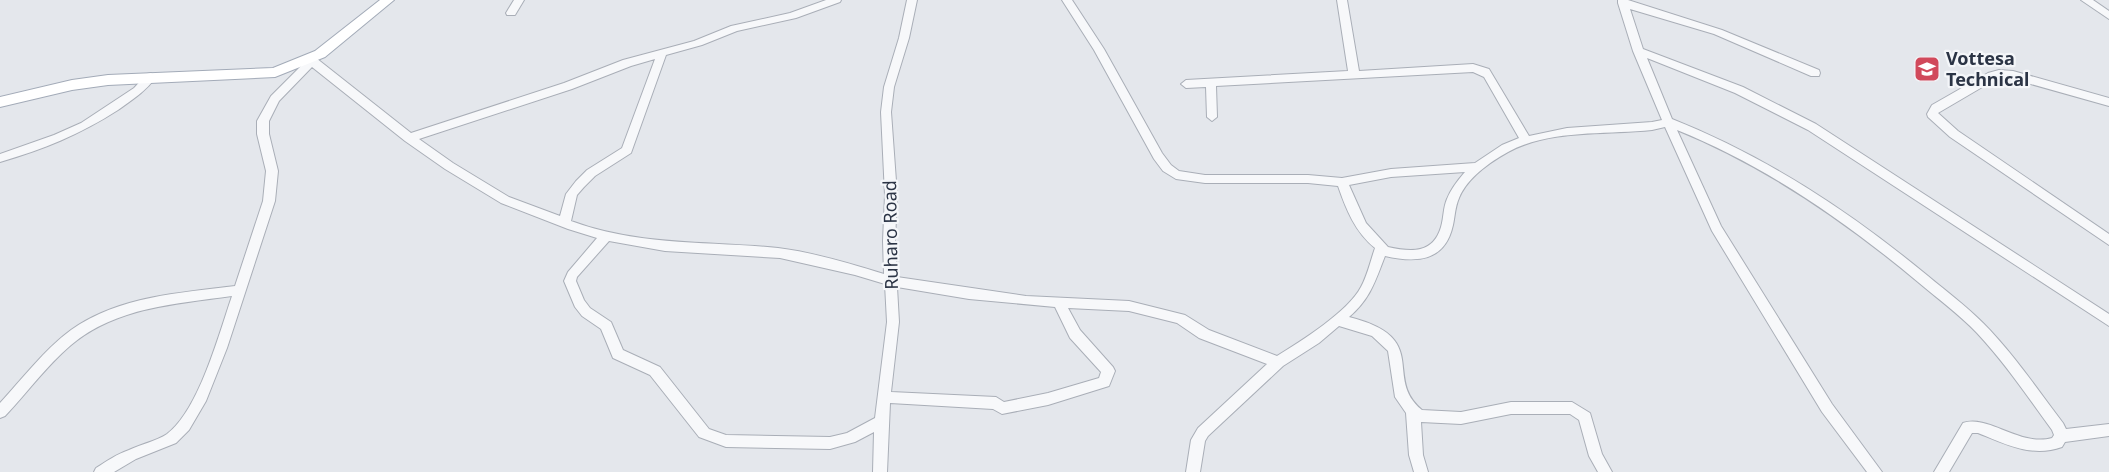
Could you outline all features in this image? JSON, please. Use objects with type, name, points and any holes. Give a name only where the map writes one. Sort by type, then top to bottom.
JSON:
[{"type":"main road","points":[[0,102],[72,85],[151,76],[262,75],[289,69],[310,60],[328,48],[388,0]]},
{"type":"street","points":[[511,13],[519,0]]},
{"type":"street","points":[[409,138],[662,52],[698,43],[735,28],[792,16],[836,0]]},
{"type":"street","name":"Ruharo Road","points":[[880,472],[881,421],[891,353],[891,195],[886,112],[889,87],[904,38],[912,0]]},
{"type":"street","points":[[1067,0],[1099,49],[1167,168],[1176,175],[1205,179],[1308,179],[1342,182],[1391,173],[1480,167]]},
{"type":"street","points":[[1342,0],[1354,75]]},
{"type":"street","points":[[2086,0],[2109,16]]},
{"type":"street","points":[[1623,2],[1638,51],[1716,228],[1827,408],[1875,472]]},
{"type":"street","points":[[1623,2],[1718,32],[1815,72]]},
{"type":"street","points":[[1638,51],[1739,90],[1812,127],[2109,321]]},
{"type":"street","points":[[564,223],[572,194],[580,184],[591,173],[627,150],[662,52]]},
{"type":"street","points":[[101,472],[131,455],[171,439],[178,433],[212,374],[269,201],[272,171],[263,134],[263,121],[275,99],[310,60],[409,138],[449,166],[505,200],[564,223],[606,236],[665,246],[780,253],[891,281],[969,294],[1026,301],[1129,306],[1181,319],[1204,334],[1278,362]]},
{"type":"street","points":[[1186,84],[1479,69],[1488,75],[1525,139]]},
{"type":"street","points":[[2109,102],[2013,75],[1999,74],[1936,108],[1932,114],[1954,135],[2109,240]]},
{"type":"street","points":[[0,158],[85,126],[138,91],[151,76]]},
{"type":"street","points":[[1211,84],[1212,117]]},
{"type":"street","points":[[1380,250],[1413,256],[1430,252],[1443,239],[1452,200],[1459,187],[1504,149],[1525,139],[1652,126],[1668,122],[1700,133],[1761,166],[1842,216],[1914,271],[1984,332],[2058,427],[2061,436],[2057,443],[2048,447],[2036,446],[1978,427],[1968,427],[1941,472]]},
{"type":"street","points":[[1193,472],[1198,440],[1203,432],[1278,362],[1314,339],[1364,295],[1382,247],[1367,234],[1354,216],[1342,182]]},
{"type":"street","points":[[606,236],[572,275],[570,281],[579,303],[586,312],[606,326],[618,354],[655,371],[704,433],[726,441],[830,443],[850,438],[881,421]]},
{"type":"street","points":[[0,412],[75,334],[99,319],[143,304],[240,290]]},
{"type":"street","points":[[884,397],[996,402],[1002,408],[1048,399],[1104,382],[1108,371],[1075,334],[1058,302]]},
{"type":"street","points":[[1337,320],[1370,329],[1382,335],[1390,343],[1396,357],[1402,397],[1413,411],[1427,418],[1461,418],[1511,408],[1572,408],[1585,417],[1596,456],[1605,472]]},
{"type":"street","points":[[1413,411],[1416,455],[1421,472]]},
{"type":"street","points":[[2061,436],[2109,430]]},
{"type":"place","name":"Vottesa Technical","points":[[1927,69]]}]
